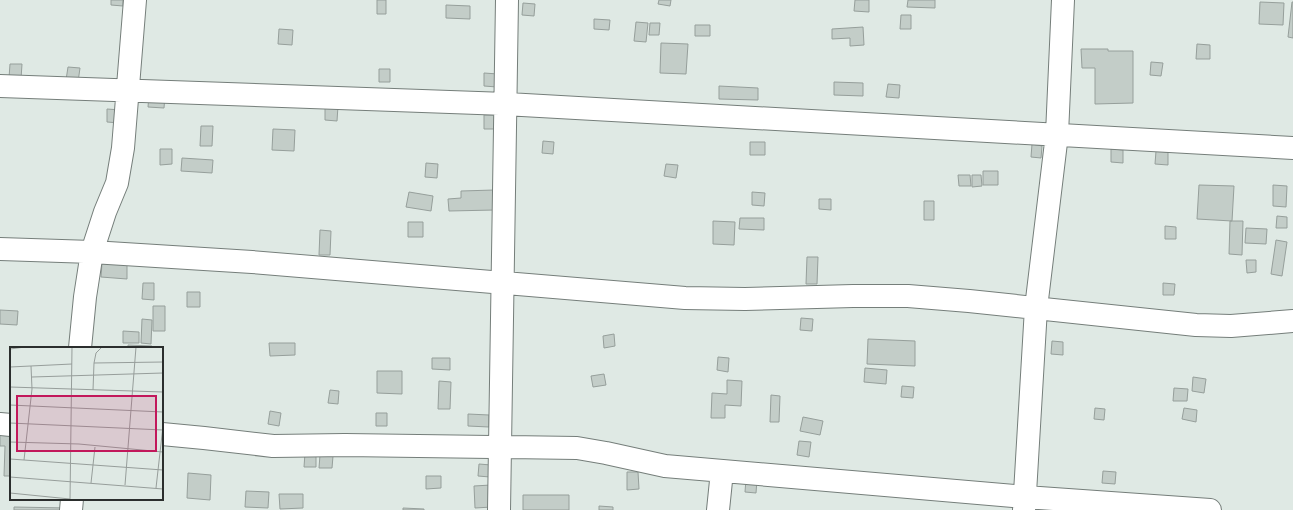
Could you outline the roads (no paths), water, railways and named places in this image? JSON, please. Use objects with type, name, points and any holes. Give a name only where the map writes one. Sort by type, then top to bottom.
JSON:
[{"type":"street","points":[[80,347],[85,297],[92,252],[105,212],[117,183],[123,148],[135,0]]},
{"type":"street","points":[[499,510],[507,0]]},
{"type":"street","points":[[1025,503],[1036,308],[1057,134],[1064,0]]},
{"type":"street","points":[[0,86],[506,104],[1293,148]]},
{"type":"street","points":[[0,249],[92,252],[252,262],[685,298],[745,299],[908,296],[1196,324],[1231,326],[1293,321]]},
{"type":"street","points":[[0,424],[10,425]]},
{"type":"street","points":[[163,434],[273,446],[345,445],[577,448],[665,466],[1025,503],[1210,510]]},
{"type":"street","points":[[718,510],[722,471]]},
{"type":"street","points":[[71,510],[72,500]]}]
